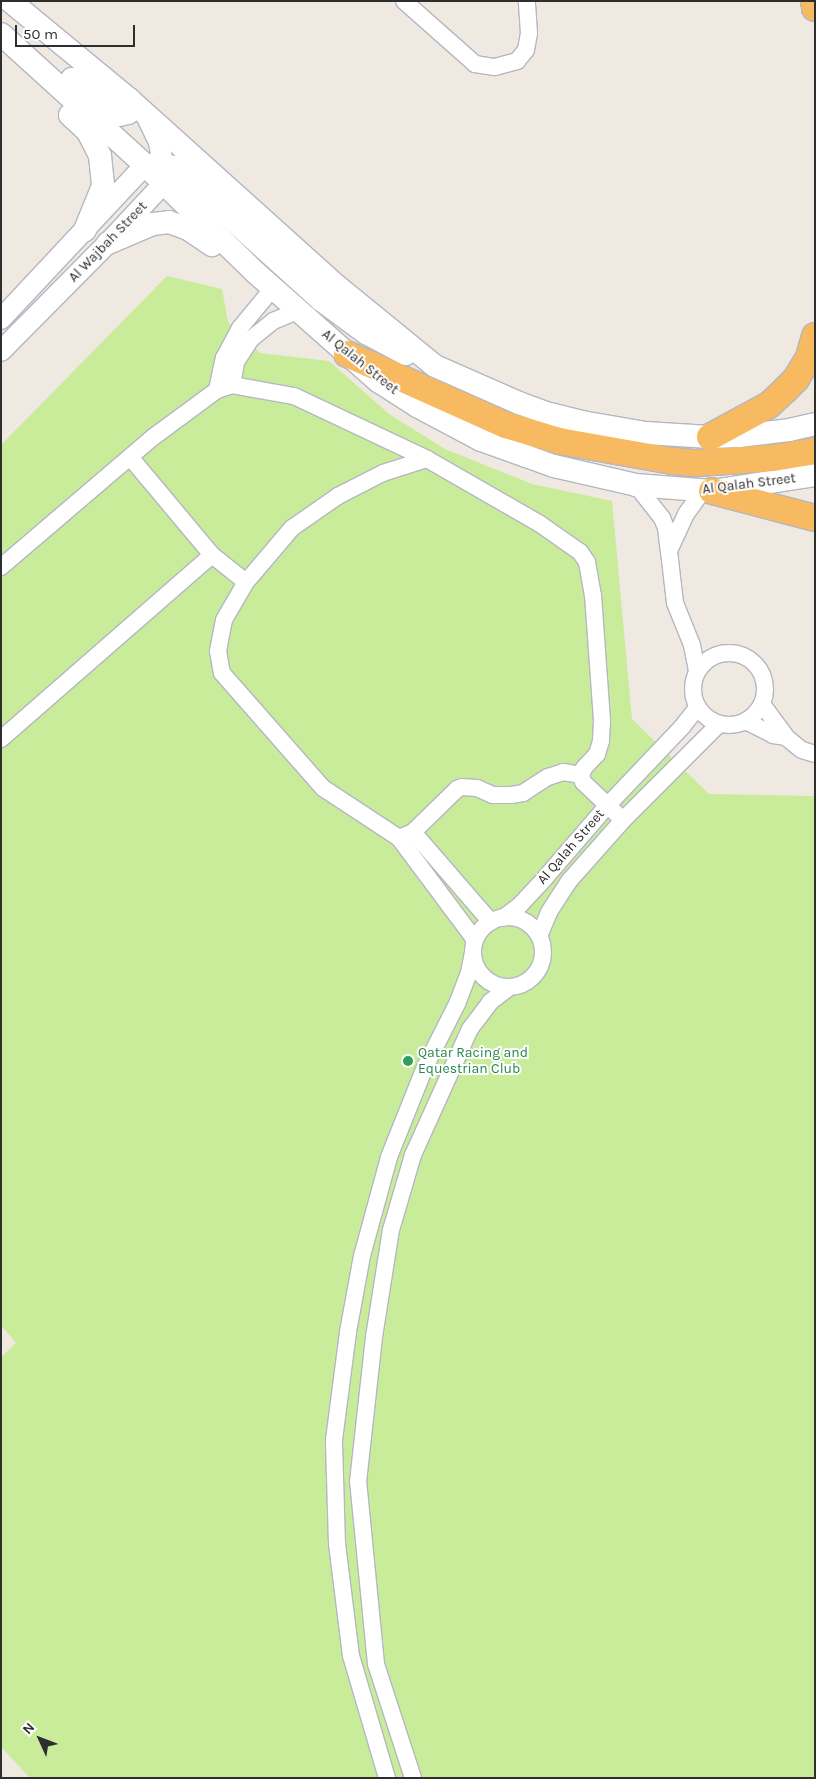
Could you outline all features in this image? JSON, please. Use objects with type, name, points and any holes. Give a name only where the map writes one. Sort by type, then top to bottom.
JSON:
[{"type":"highway","points":[[814,1],[815,8]]},
{"type":"highway","points":[[710,437],[769,406],[786,390],[809,357],[815,336]]},
{"type":"highway","points":[[347,354],[506,425],[559,441],[672,461],[697,463],[773,458],[815,451]]},
{"type":"highway","points":[[708,491],[815,518]]},
{"type":"main road","points":[[10,1],[138,107],[338,287],[435,366]]},
{"type":"main road","points":[[1,19],[116,114],[123,115],[138,107]]},
{"type":"main road","name":"Al Qalah Street","points":[[1,34],[157,171],[256,273],[298,311],[378,381],[417,406],[482,440],[554,466],[636,485],[708,491],[815,475]]},
{"type":"main road","points":[[1,48],[88,132],[100,156],[103,186],[85,230]]},
{"type":"main road","points":[[157,171],[173,167],[182,173],[336,311],[366,333],[394,349],[519,403],[574,420],[646,433],[710,437],[772,433],[815,424]]},
{"type":"main road","points":[[108,243],[153,224],[169,222],[188,229],[256,273]]},
{"type":"street","points":[[404,1],[475,64],[495,67],[517,61],[526,50],[529,33],[527,1]]},
{"type":"street","points":[[138,107],[159,142],[157,171]]},
{"type":"street","name":"Al Wajbah Street","points":[[1,319],[85,230],[157,171]]},
{"type":"street","name":"Al Wajbah Street","points":[[1,351],[108,243],[157,171]]},
{"type":"street","points":[[225,387],[224,358],[240,328],[273,288]]},
{"type":"street","points":[[1,567],[152,438],[225,387],[236,362],[251,339],[273,321],[298,311]]},
{"type":"street","points":[[225,387],[294,396],[427,459],[540,524],[569,543],[586,562],[593,595],[602,721],[601,741],[597,754],[584,768],[581,775],[583,782],[623,820]]},
{"type":"street","points":[[130,457],[212,555],[246,582]]},
{"type":"street","points":[[427,459],[383,473],[338,496],[292,528],[246,582],[224,620],[218,651],[222,673],[323,788],[406,835],[498,920]]},
{"type":"street","points":[[636,485],[662,518],[666,528],[675,603],[686,630],[697,671]]},
{"type":"street","points":[[669,551],[686,514],[708,491]]},
{"type":"street","points":[[1,739],[212,555]]},
{"type":"street","points":[[686,630],[704,644],[724,653],[737,653],[749,658],[758,667],[764,678],[765,691],[762,704],[756,714],[746,721],[733,726],[719,724],[706,718],[697,708],[693,696],[693,683],[697,671],[704,662],[724,653]]},
{"type":"street","points":[[762,704],[787,738],[802,750],[815,754]]},
{"type":"street","name":"Al Qalah Street","points":[[498,920],[520,905],[546,878],[607,806],[682,727],[697,708]]},
{"type":"street","points":[[746,721],[773,735],[787,738]]},
{"type":"street","name":"Al Qalah Street","points":[[539,936],[549,912],[570,880],[623,820],[719,724]]},
{"type":"street","points":[[406,835],[457,788],[477,788],[493,794],[511,795],[523,793],[548,777],[563,772],[581,775]]},
{"type":"street","points":[[387,1778],[351,1656],[337,1544],[334,1440],[348,1332],[362,1256],[389,1157],[425,1067],[457,1004],[469,974],[474,947],[480,932],[498,920],[518,918],[530,925],[539,936],[543,949],[542,963],[535,975],[523,984],[510,987],[496,985],[484,978],[476,966],[474,947],[406,835]]},
{"type":"street","points":[[413,1778],[376,1664],[358,1482],[374,1337],[391,1230],[413,1155],[470,1029],[490,1002],[510,987]]},
{"type":"street","points":[[335,1495],[360,1495]]},
{"type":"green space","name":"Qatar Racing and Equestrian Club","points":[[167,276],[222,289],[228,322],[260,353],[329,361],[389,414],[445,449],[532,484],[612,501],[632,719],[709,794],[815,796],[815,1778],[30,1778],[1,1747],[1,1357],[16,1343],[1,1325],[1,445]]},
{"type":"place","name":"Qatar Racing and Equestrian Club","points":[[408,1061]]}]
